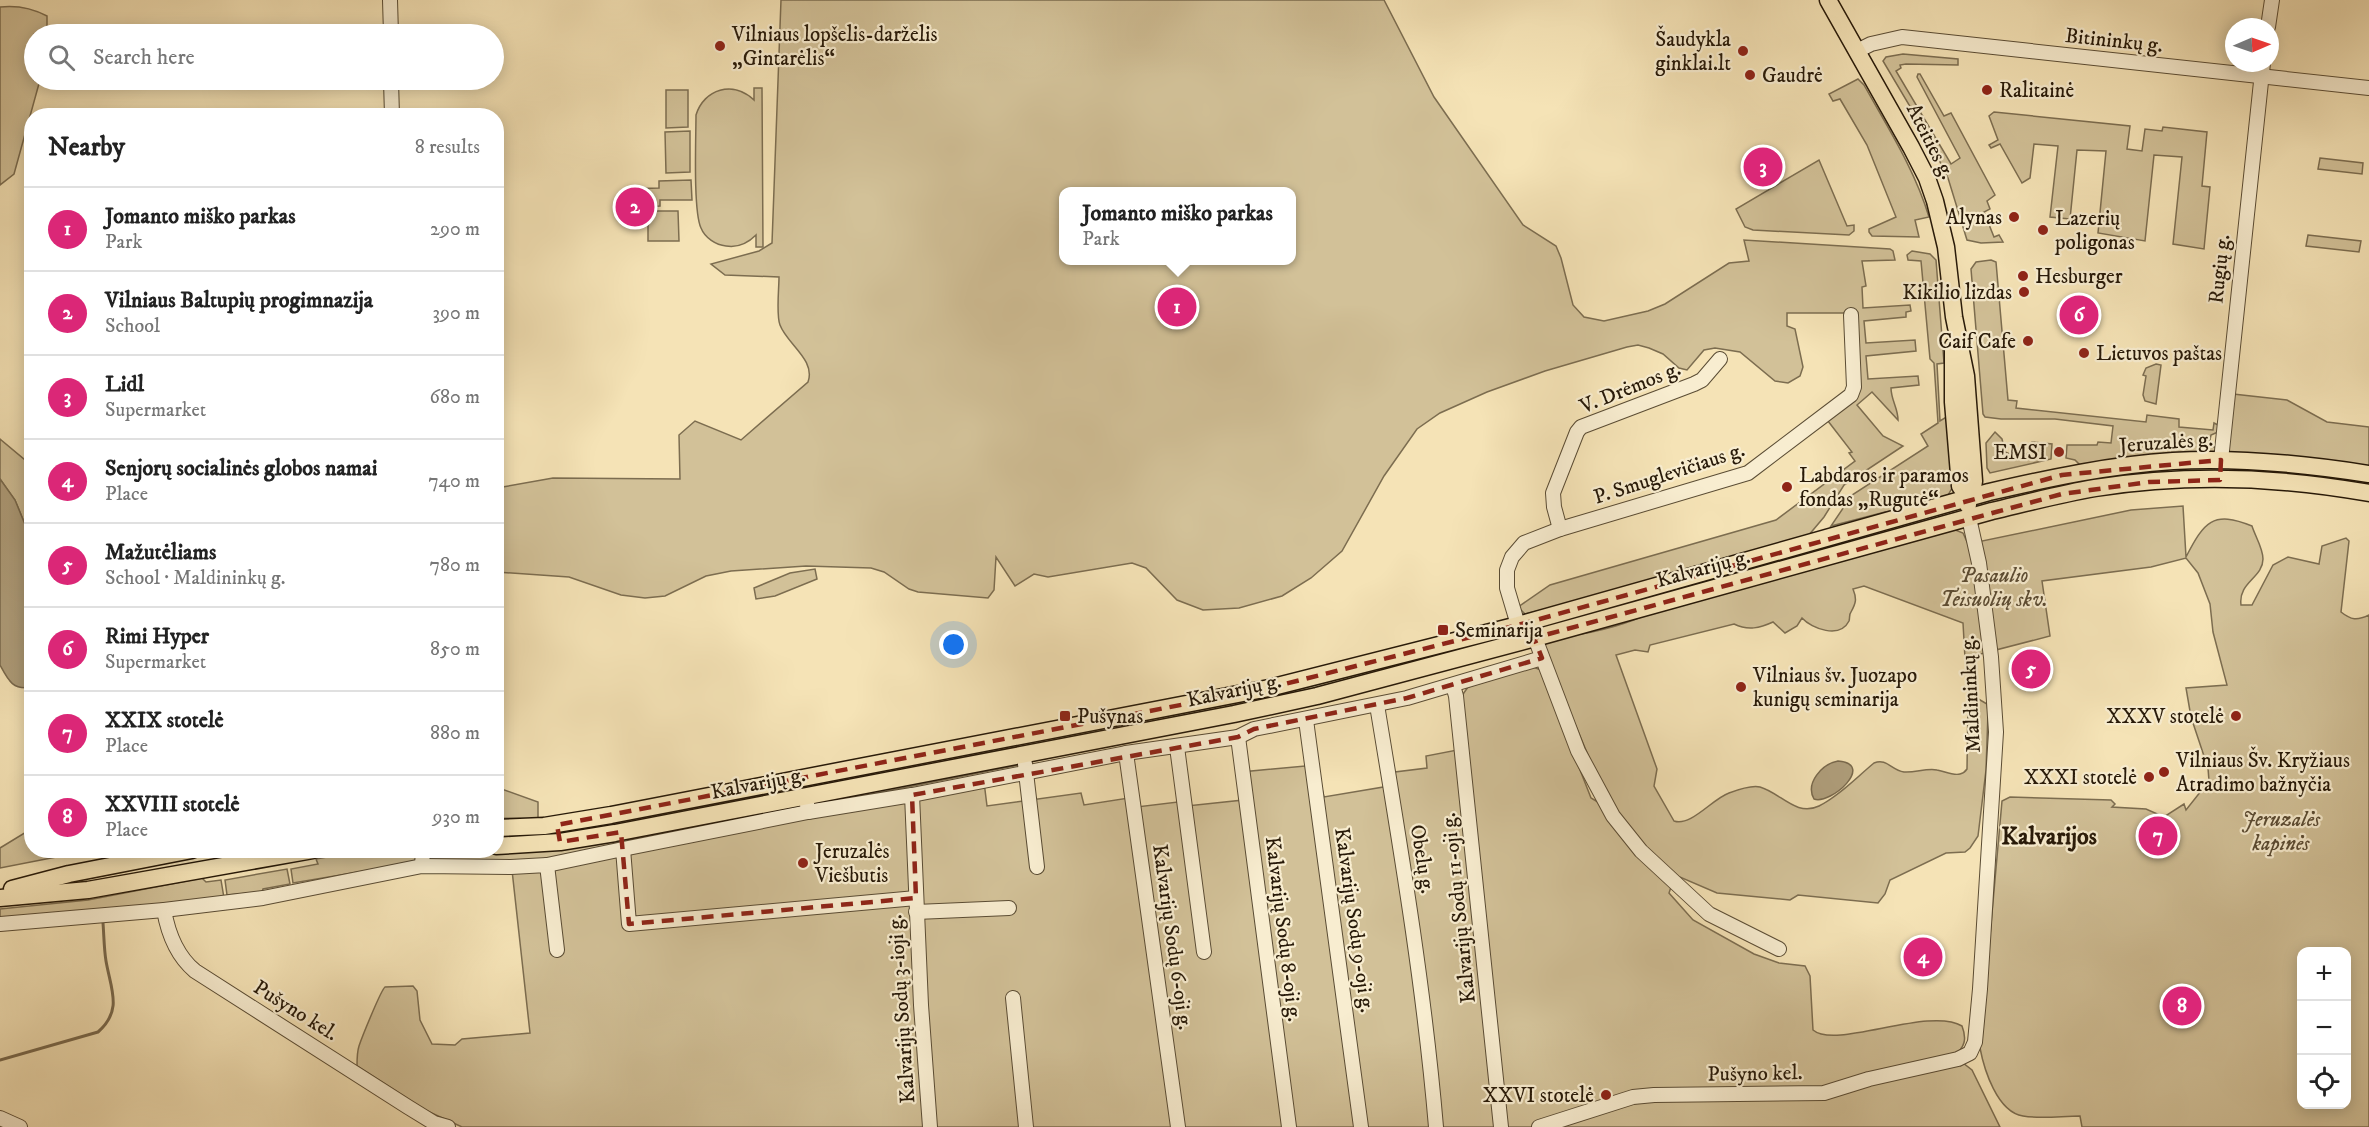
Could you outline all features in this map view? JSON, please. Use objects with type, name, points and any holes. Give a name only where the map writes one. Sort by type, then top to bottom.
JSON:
[{"type":"main road","name":"Ateities g.","points":[[1828,0],[1927,178],[1942,223],[1950,267],[1954,317],[1952,361],[1958,465],[1960,486],[1968,498],[1969,518]]},
{"type":"main road","name":"Jeruzalės g.","points":[[1968,498],[2062,475],[2174,461],[2221,460],[2277,463],[2369,474]]},
{"type":"main road","name":"Rugių g.","points":[[2220,480],[2221,460]]},
{"type":"main road","name":"Jeruzalės g.","points":[[1969,518],[2062,494],[2157,481],[2220,480],[2324,486],[2369,493]]},
{"type":"main road","name":"Kalvarijų g.","points":[[504,846],[560,842],[807,804],[954,768],[1025,763],[1357,686],[1968,498]]},
{"type":"main road","name":"Kalvarijų g.","points":[[504,828],[557,825],[1269,688],[1525,635],[1969,518]]},
{"type":"main road","points":[[950,750],[954,768]]},
{"type":"main road","points":[[557,825],[560,842]]},
{"type":"main road","points":[[0,892],[69,874],[148,858]]},
{"type":"main road","points":[[0,898],[88,890],[272,858]]},
{"type":"street","points":[[390,0],[391,24]]},
{"type":"street","points":[[2269,18],[2272,0]]},
{"type":"street","name":"Bitininkų g.","points":[[1857,51],[1871,44],[1902,37],[2225,67]]},
{"type":"street","name":"Rugių g.","points":[[2221,460],[2263,72]]},
{"type":"street","name":"Bitininkų g.","points":[[2275,72],[2369,88]]},
{"type":"street","points":[[391,90],[392,108]]},
{"type":"street","name":"P. Smuglevičiaus g.","points":[[1779,949],[1709,914],[1641,851],[1613,816],[1578,751],[1542,658],[1525,635],[1507,588],[1507,570],[1512,557],[1524,543],[1560,529],[1754,470],[1851,395],[1854,387],[1851,315]]},
{"type":"street","name":"V. Drėmos g.","points":[[1560,529],[1553,493],[1581,427],[1694,384],[1702,380],[1720,359]]},
{"type":"street","name":"Maldininkų g.","points":[[1969,518],[1979,563],[1995,692],[1996,732],[1980,989],[1975,1042],[1970,1053]]},
{"type":"street","points":[[0,924],[164,910],[263,898],[422,866],[548,866],[807,804],[912,795],[1025,763],[1177,747],[1238,737],[1254,729],[1377,705],[1453,686],[1542,658]]},
{"type":"street","name":"Kalvarijų Sodų 11-oji g.","points":[[1453,686],[1456,696],[1501,1127]]},
{"type":"street","name":"Obelų g.","points":[[1377,705],[1414,932],[1430,1053],[1436,1127]]},
{"type":"street","name":"Kalvarijų Sodų 9-oji g.","points":[[1306,720],[1361,1127]]},
{"type":"street","name":"Kalvarijų Sodų 8-oji g.","points":[[1238,737],[1289,1127]]},
{"type":"street","points":[[1177,747],[1204,952]]},
{"type":"street","name":"Kalvarijų Sodų 6-oji g.","points":[[1126,753],[1178,1127]]},
{"type":"street","points":[[1025,763],[1037,867]]},
{"type":"street","name":"Kalvarijų Sodų 3-ioji g.","points":[[912,795],[916,905],[930,1127]]},
{"type":"street","points":[[623,849],[629,924],[916,905],[1009,908]]},
{"type":"street","points":[[183,858],[184,875]]},
{"type":"street","points":[[422,858],[422,866]]},
{"type":"street","points":[[548,866],[557,950]]},
{"type":"street","name":"Pušyno kel.","points":[[164,910],[166,924],[178,952],[195,971],[436,1125],[448,1127]]},
{"type":"street","points":[[1013,998],[1026,1127]]},
{"type":"street","name":"Pušyno kel.","points":[[1539,1127],[1633,1097],[1824,1093],[1869,1079],[1958,1059],[1970,1053]]},
{"type":"street","points":[[0,1118],[20,1127]]},
{"type":"highlighted area","points":[[2221,460],[2220,480],[2149,482],[2062,494],[1534,638],[1542,658],[1407,698],[1254,729],[1238,737],[912,795],[916,898],[629,924],[621,832],[560,842],[557,825],[1269,688],[1518,625],[2062,475]]},
{"type":"green space","points":[[781,0],[1384,0],[1434,97],[1523,225],[1556,246],[1573,305],[1584,317],[1604,321],[1648,311],[1665,304],[1729,263],[1749,261],[1744,240],[1890,249],[1893,251],[1895,260],[1862,261],[1866,286],[1862,287],[1863,308],[1910,305],[1911,311],[1906,312],[1906,317],[1864,321],[1866,343],[1915,340],[1916,351],[1866,356],[1868,379],[1918,376],[1919,385],[1891,388],[1898,420],[1872,392],[1857,405],[1883,436],[1903,446],[1844,485],[1824,517],[1808,536],[1590,598],[1525,614],[1518,607],[1550,585],[1776,520],[1855,461],[1849,453],[1852,452],[1828,421],[1853,400],[1855,313],[1787,313],[1787,326],[1795,329],[1803,367],[1800,376],[1788,383],[1775,381],[1740,352],[1715,348],[1704,350],[1687,370],[1679,368],[1663,354],[1638,345],[1545,371],[1487,392],[1440,413],[1417,429],[1384,476],[1342,551],[1311,578],[1282,596],[1239,608],[1203,610],[1177,600],[1146,568],[1132,563],[1048,577],[1034,574],[1015,586],[996,557],[994,590],[988,598],[918,592],[909,589],[884,572],[871,568],[806,566],[731,571],[706,576],[665,596],[645,598],[621,595],[569,577],[504,572],[504,487],[553,478],[680,479],[679,435],[695,421],[741,440],[808,382],[808,366],[805,359],[780,325],[779,277],[725,275],[711,264],[759,251],[772,243]]},
{"type":"green space","points":[[13,6],[47,16],[47,24],[24,24],[24,90],[37,90],[32,108],[24,108],[24,138],[14,174],[0,185],[0,7]]},
{"type":"green space","points":[[1903,54],[1958,59],[1958,65],[1906,64],[1900,65],[1901,68],[1896,71],[1951,164],[1960,158],[1917,77],[1918,74],[1944,116],[1951,113],[1995,195],[1987,201],[1990,209],[1984,212],[1994,237],[1999,235],[2003,242],[1981,243],[1967,240],[1948,178],[1924,130],[1883,61],[1886,57]]},
{"type":"green space","points":[[1858,79],[1864,85],[1900,150],[1923,200],[1929,217],[1915,220],[1919,237],[1872,236],[1869,232],[1869,229],[1896,217],[1867,145],[1840,99],[1833,101],[1829,94]]},
{"type":"green space","points":[[754,88],[762,88],[763,247],[756,247],[756,235],[739,246],[722,245],[715,243],[705,235],[698,219],[696,115],[705,99],[720,90],[737,90],[754,100]]},
{"type":"green space","points":[[666,90],[688,90],[688,127],[666,128]]},
{"type":"green space","points":[[1994,112],[2130,126],[2127,149],[2142,151],[2145,129],[2162,131],[2163,127],[2207,132],[2202,186],[2210,187],[2204,249],[2173,244],[2182,157],[2154,155],[2145,241],[2098,233],[2106,151],[2077,150],[2070,219],[2050,217],[2058,146],[2034,144],[2030,178],[2022,183],[2000,144],[1991,148],[1989,145],[1998,140],[1989,116]]},
{"type":"green space","points":[[690,131],[690,172],[666,173],[665,132]]},
{"type":"green space","points":[[2320,158],[2363,163],[2362,174],[2318,169]]},
{"type":"green space","points":[[1819,160],[1847,226],[1854,225],[1854,231],[1849,235],[1753,230],[1745,227],[1736,209]]},
{"type":"green space","points":[[691,180],[692,200],[660,200],[660,206],[628,207],[628,189],[659,188],[659,181]]},
{"type":"green space","points":[[648,211],[678,211],[679,241],[648,241]]},
{"type":"green space","points":[[2308,235],[2361,241],[2359,252],[2306,246]]},
{"type":"green space","points":[[1912,251],[1930,254],[1936,260],[1944,363],[1937,364],[1940,421],[1948,416],[1952,488],[1947,497],[1917,508],[1885,512],[1831,526],[1852,495],[1928,446],[1921,434],[1938,423],[1934,363],[1930,359],[1921,261],[1908,260],[1907,255]]},
{"type":"green space","points":[[1991,260],[1996,262],[2008,400],[2017,401],[2016,408],[2146,422],[2147,415],[2179,419],[2179,427],[2213,430],[2214,423],[2218,425],[2218,432],[2211,435],[2209,444],[2216,448],[2216,453],[2082,467],[2075,460],[2066,458],[2067,445],[2111,443],[2113,426],[2055,419],[1985,417],[1971,269],[1976,262]]},
{"type":"green space","points":[[2156,364],[2161,365],[2156,404],[2145,401],[2143,395],[2146,376],[2143,375],[2146,368]]},
{"type":"green space","points":[[2233,394],[2287,400],[2327,422],[2369,427],[2369,470],[2229,453],[2227,447]]},
{"type":"green space","points":[[1995,432],[2002,439],[2005,452],[2017,457],[2029,453],[2032,442],[2052,444],[2051,459],[1990,473],[1987,468],[1986,443]]},
{"type":"green space","points":[[0,439],[24,459],[24,522],[15,500],[0,479]]},
{"type":"green space","points":[[2183,506],[2186,557],[2198,535],[2211,522],[2228,519],[2252,526],[2263,559],[2259,571],[2243,591],[2241,605],[2252,605],[2273,565],[2288,557],[2319,564],[2322,546],[2346,538],[2349,541],[2341,612],[2354,619],[2369,615],[2369,1127],[2082,1127],[2080,1116],[2037,1117],[2014,1113],[1999,1098],[1985,1067],[1980,1048],[2002,801],[2010,797],[2111,800],[2115,804],[2112,807],[2146,809],[2164,817],[2184,804],[2186,810],[2209,781],[2208,768],[2191,717],[2186,688],[2227,685],[2213,632],[2210,604],[2198,573],[2186,558],[2151,567],[2042,581],[2050,636],[1965,658],[1963,623],[1864,586],[1853,589],[1855,601],[1849,621],[1839,630],[1819,629],[1802,618],[1797,626],[1785,633],[1773,622],[1754,628],[1734,624],[1650,645],[1648,652],[1635,650],[1616,655],[1657,769],[1654,786],[1674,821],[1681,822],[1694,816],[1722,796],[1753,787],[1768,790],[1803,809],[1811,809],[1834,797],[1878,762],[1886,763],[1904,772],[1933,770],[1957,774],[1965,772],[1967,769],[1968,702],[1975,697],[1987,704],[1986,770],[1978,836],[1965,852],[1946,853],[1890,880],[1885,894],[1878,903],[1798,895],[1790,900],[1717,893],[1680,877],[1673,881],[1669,893],[1693,920],[1754,954],[1779,963],[1805,966],[1810,976],[1813,1030],[1825,1035],[1841,1035],[1928,1021],[1947,1021],[1962,1026],[1964,1042],[1954,1056],[1972,1070],[2000,1127],[462,1127],[425,1110],[357,1066],[359,1046],[385,987],[413,986],[417,991],[420,1020],[432,1044],[455,1045],[462,1039],[530,1033],[512,870],[984,782],[987,806],[1081,793],[1084,805],[1135,797],[1137,807],[1186,801],[1187,806],[1243,800],[1241,772],[1316,765],[1324,797],[1395,785],[1395,772],[1427,768],[1426,756],[1468,748],[1461,697],[1468,687],[1533,667],[1541,670],[1591,798],[1601,804],[1606,798],[1544,650],[1544,640],[1612,627],[1660,608],[1953,529],[1963,533],[1968,544],[2131,510]]},
{"type":"green space","points":[[815,569],[817,579],[775,596],[756,599],[754,588],[790,573]]},
{"type":"green space","points":[[1487,640],[1468,649],[1375,675],[1136,727],[1134,720]]},
{"type":"green space","points":[[1124,722],[1126,729],[956,761],[955,756]]},
{"type":"green space","points":[[940,760],[873,773],[833,786],[570,833],[570,830]]},
{"type":"green space","points":[[1018,763],[1019,765],[811,806],[811,802]]},
{"type":"green space","points":[[504,790],[538,802],[538,819],[504,818]]},
{"type":"green space","points":[[799,806],[800,808],[629,840],[629,844],[540,863],[430,861],[428,858],[504,858],[504,852]]},
{"type":"green space","points":[[24,833],[24,858],[51,858],[0,868],[0,848]]},
{"type":"green space","points":[[418,858],[412,863],[293,883],[291,869],[318,864],[316,859]]},
{"type":"green space","points":[[287,869],[290,884],[263,889],[262,892],[227,895],[225,880]]},
{"type":"green space","points":[[202,878],[206,882],[221,880],[224,898],[0,920],[0,909],[88,900]]},
{"type":"shaded area","points":[[0,479],[15,500],[24,522],[24,688],[12,683],[0,665]]},
{"type":"shaded area","points":[[1838,761],[1849,764],[1853,769],[1852,776],[1847,783],[1830,796],[1814,799],[1813,781],[1826,766]]},
{"type":"waterway","points":[[0,1060],[98,1032],[106,1024],[113,1008],[113,999],[105,956],[103,923]]},
{"type":"place","name":"Vilniaus lopšelis-darželis „Gintarėlis“","points":[[720,46]]},
{"type":"place","name":"Šaudykla ginklai.lt","points":[[1743,51]]},
{"type":"place","name":"Gaudrė","points":[[1750,75]]},
{"type":"place","name":"Ralitainė","points":[[1987,90]]},
{"type":"place","name":"Lidl","points":[[1763,167]]},
{"type":"place","name":"Vilniaus Baltupių progimnazija","points":[[635,207]]},
{"type":"place","name":"Alynas","points":[[2014,217]]},
{"type":"place","name":"Lazerių poligonas","points":[[2043,230]]},
{"type":"place","name":"Hesburger","points":[[2023,276]]},
{"type":"place","name":"Kikilio lizdas","points":[[2024,292]]},
{"type":"place","name":"Jomanto miško parkas","points":[[1177,307]]},
{"type":"place","name":"Rimi Hyper","points":[[2079,315]]},
{"type":"place","name":"Caif Cafe","points":[[2028,341]]},
{"type":"place","name":"Lietuvos paštas","points":[[2084,353]]},
{"type":"place","name":"EMSI","points":[[2059,452]]},
{"type":"place","name":"Labdaros ir paramos fondas „Rugutė“","points":[[1787,487]]},
{"type":"place","name":"Seminarija","points":[[1443,630]]},
{"type":"place","name":"Mažutėliams","points":[[2031,669]]},
{"type":"place","name":"Vilniaus šv. Juozapo kunigų seminarija","points":[[1741,687]]},
{"type":"place","name":"Pušynas","points":[[1065,716]]},
{"type":"place","name":"XXXV stotelė","points":[[2236,716]]},
{"type":"place","name":"Vilniaus Šv. Kryžiaus Atradimo bažnyčia","points":[[2164,772]]},
{"type":"place","name":"XXXI stotelė","points":[[2149,777]]},
{"type":"place","name":"XXIX stotelė","points":[[2158,836]]},
{"type":"place","name":"Jeruzalės Viešbutis","points":[[803,863]]},
{"type":"place","name":"Senjorų socialinės globos namai","points":[[1923,957]]},
{"type":"place","name":"XXVIII stotelė","points":[[2182,1006]]},
{"type":"place","name":"XXVI stotelė","points":[[1606,1095]]},
{"type":"district","name":"Kalvarijos","points":[[2049,836]]},
{"type":"park label","name":"Pasaulio Teisuolių skv.","points":[[1994,587]]},
{"type":"park label","name":"Jeruzalės kapinės","points":[[2281,831]]}]
